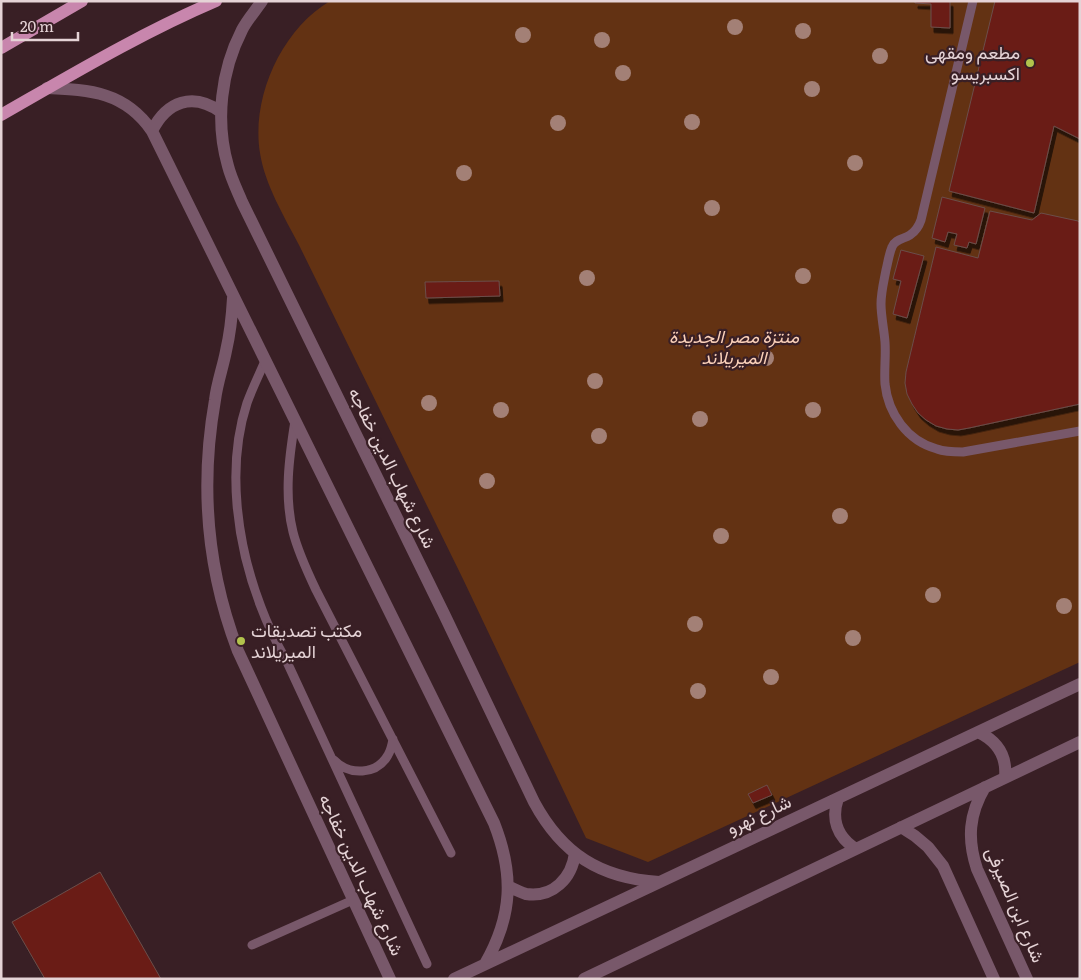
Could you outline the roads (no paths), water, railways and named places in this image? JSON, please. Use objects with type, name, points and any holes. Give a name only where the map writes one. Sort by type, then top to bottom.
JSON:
[{"type":"main road","points":[[1,48],[82,1]]},
{"type":"main road","points":[[1,115],[146,34],[216,1]]},
{"type":"street","name":"شارع شهاب الدين خفاجه","points":[[262,1],[243,28],[234,46],[224,86],[221,112],[221,126],[228,165],[242,202],[542,817],[552,831],[575,853],[592,865],[624,878],[659,882]]},
{"type":"street","points":[[48,88],[104,94],[122,102],[135,111],[152,131],[494,823],[504,853],[508,886],[507,902],[500,934],[486,964]]},
{"type":"street","points":[[152,131],[156,122],[164,113],[173,106],[184,102],[204,103],[213,106],[221,112]]},
{"type":"street","name":"شارع شهاب الدين خفاجه","points":[[233,296],[229,338],[215,397],[208,452],[209,525],[217,580],[238,651],[390,979]]},
{"type":"street","name":"شارع نهرو","points":[[454,979],[1080,684]]},
{"type":"street","points":[[978,732],[991,739],[1000,750],[1005,763],[1005,777]]},
{"type":"street","points":[[584,979],[1080,742]]},
{"type":"street","name":"شارع ابن الصيرفى","points":[[985,787],[976,804],[971,822],[970,841],[974,860],[976,869],[1027,979]]},
{"type":"street","points":[[838,798],[835,812],[837,827],[844,839],[856,849]]},
{"type":"street","points":[[901,827],[928,846],[943,866],[994,979]]},
{"type":"street","points":[[508,886],[527,894],[547,892],[556,887],[570,872],[575,853]]},
{"type":"lane","points":[[973,1],[921,220],[911,234],[893,244],[889,258],[880,302],[886,351],[885,382],[887,396],[897,419],[914,438],[924,445],[949,452],[963,452],[1080,431]]},
{"type":"lane","points":[[266,361],[255,382],[247,404],[237,449],[235,477],[240,529],[247,562],[261,606],[273,635],[427,964]]},
{"type":"lane","points":[[295,421],[289,462],[288,485],[289,509],[300,553],[316,590],[451,853]]},
{"type":"lane","points":[[332,758],[348,770],[357,772],[367,771],[383,762],[388,755],[393,739]]},
{"type":"lane","points":[[252,945],[353,900]]},
{"type":"place","name":"مطعم ومقهى اكسبريسو","points":[[1030,63]]},
{"type":"place","name":"مكتب تصديقات الميريلاند","points":[[241,641]]},
{"type":"park label","name":"منتزة مصر الجديدة الميريلاند","points":[[734,347]]}]
